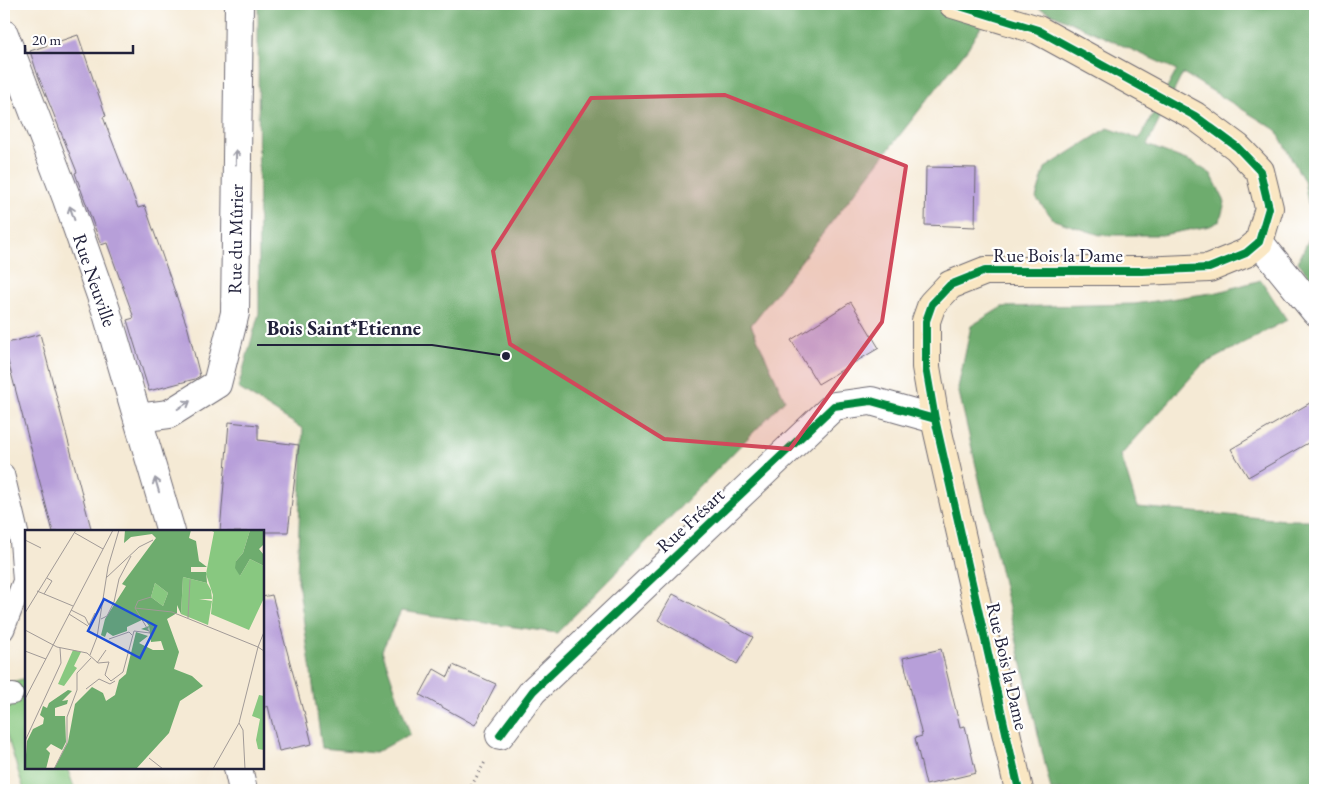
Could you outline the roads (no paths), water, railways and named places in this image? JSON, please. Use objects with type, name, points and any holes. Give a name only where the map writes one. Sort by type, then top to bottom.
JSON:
[{"type":"street","name":"Rue du Mûrier","points":[[138,418],[169,414],[216,384],[235,313],[240,4]]},
{"type":"street","points":[[954,4],[1038,30],[1195,116],[1237,147],[1260,171],[1268,208],[1258,242],[1315,311]]},
{"type":"street","name":"Rue Neuville","points":[[4,34],[67,199],[106,310],[170,530]]},
{"type":"street","name":"Rue Bois la Dame","points":[[1019,790],[935,418],[926,367],[926,321],[932,304],[950,285],[985,270],[1142,271],[1209,268],[1246,253],[1258,242]]},
{"type":"street","name":"Rue Frésart","points":[[500,735],[533,691],[834,406],[871,401],[935,418]]},
{"type":"street","points":[[238,769],[243,790]]},
{"type":"lane","points":[[4,474],[20,541],[23,580],[4,630]]},
{"type":"place","name":"Bois Saint*Etienne","points":[[506,356]]}]
